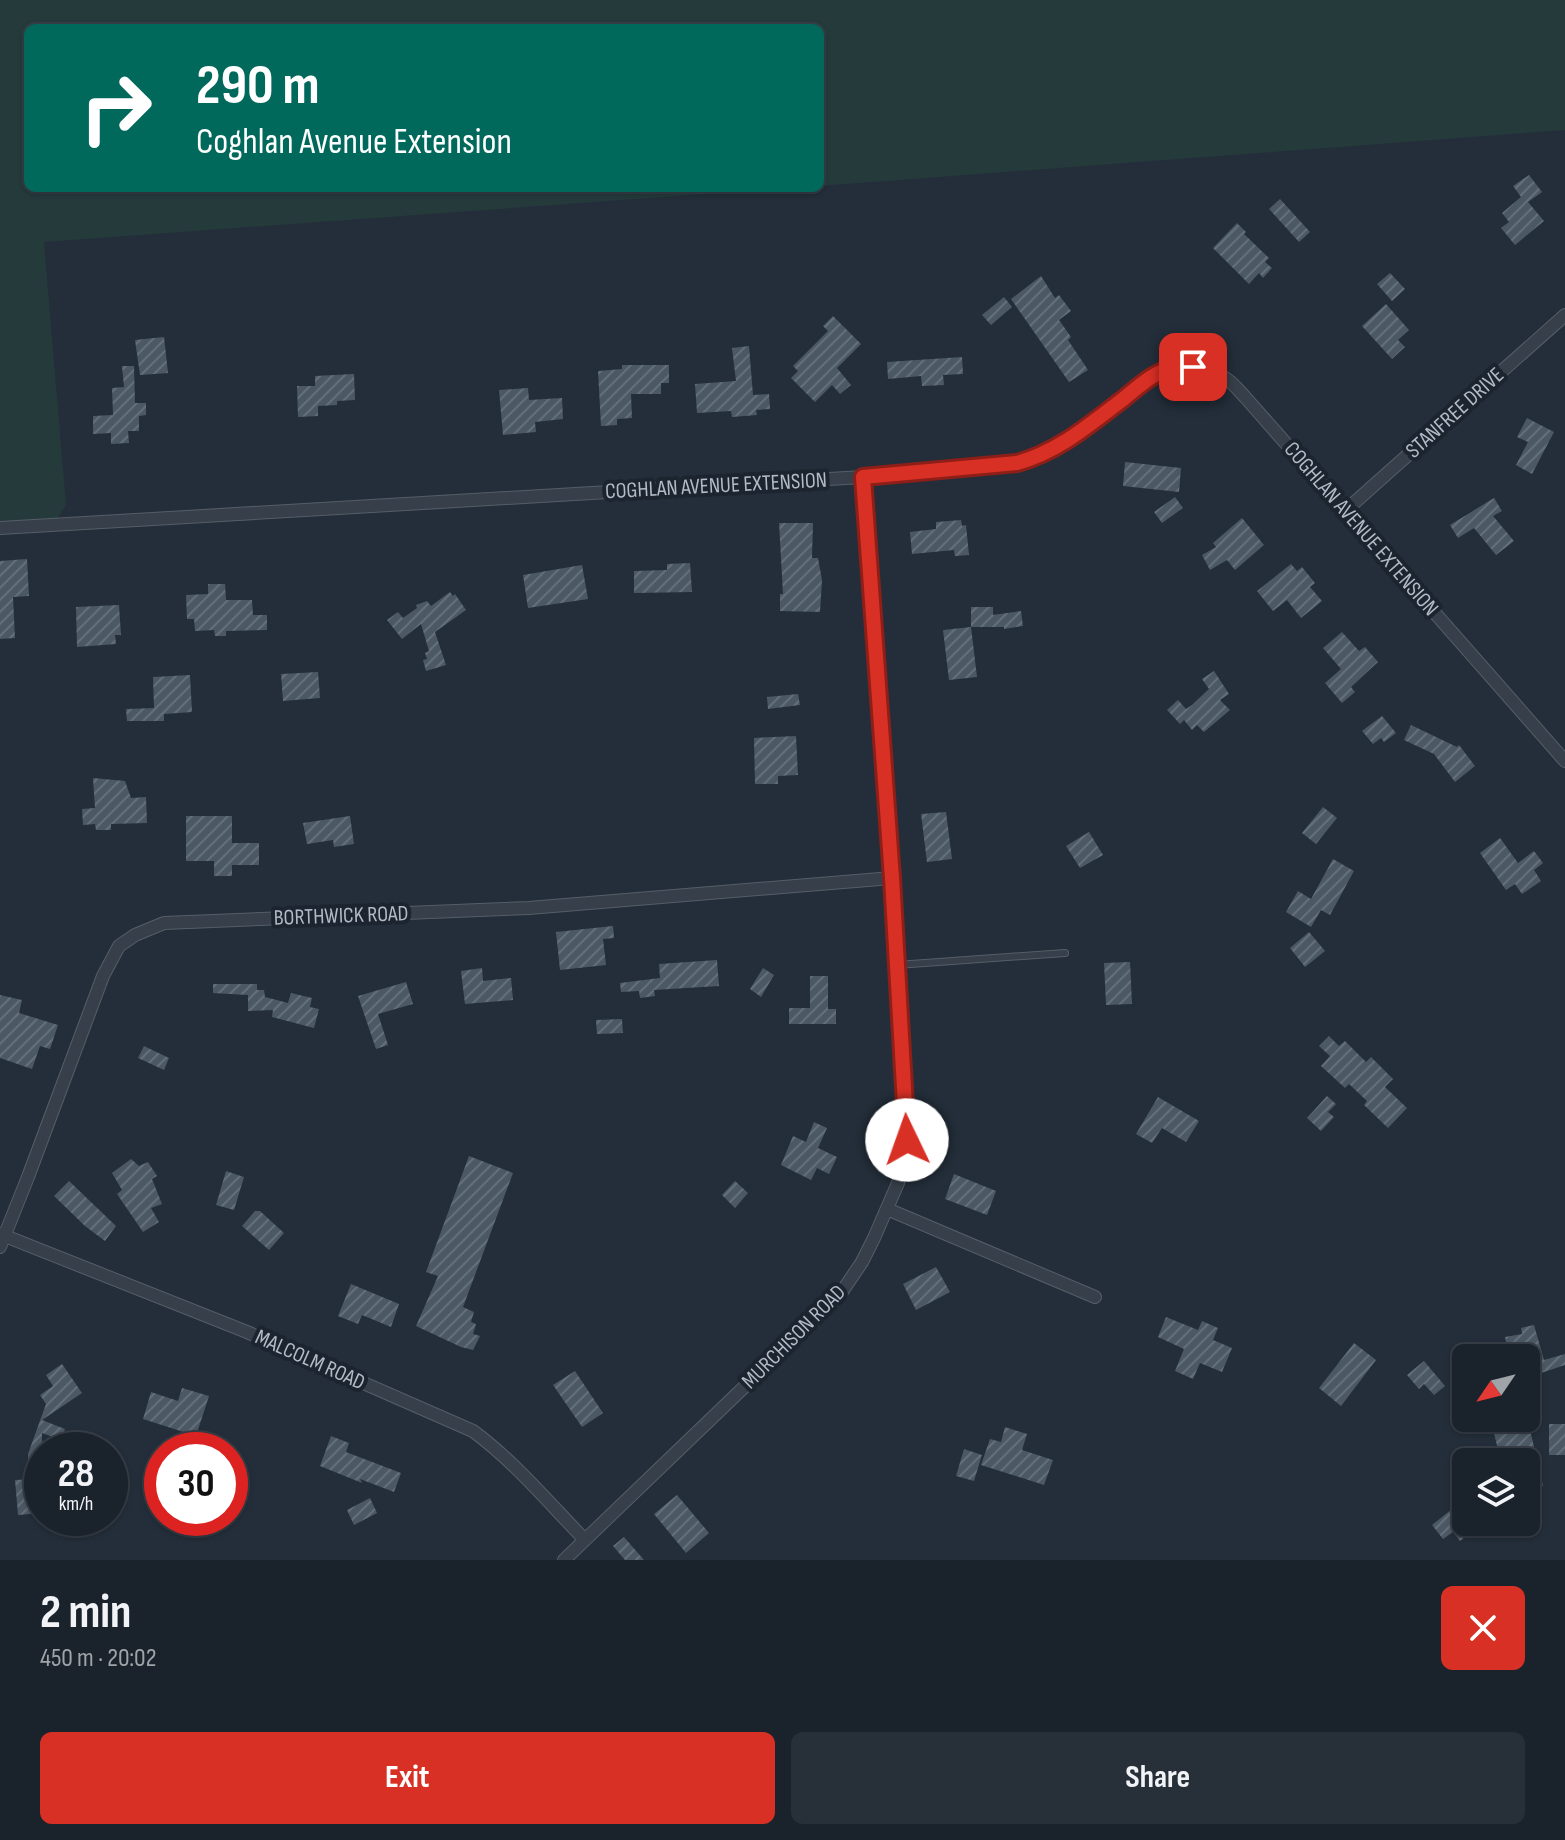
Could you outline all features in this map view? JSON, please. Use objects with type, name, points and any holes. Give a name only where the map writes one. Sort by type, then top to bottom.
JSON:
[{"type":"street","name":"STANFREE DRIVE","points":[[1345,511],[1565,315]]},
{"type":"street","name":"COGHLAN AVENUE EXTENSION","points":[[0,528],[863,477],[1017,463],[1053,450],[1151,378],[1173,367],[1193,367],[1208,370],[1228,380],[1565,761]]},
{"type":"street","name":"MURCHISON ROAD","points":[[564,1560],[839,1296],[862,1262],[898,1183],[907,1140],[863,477]]},
{"type":"street","name":"BORTHWICK ROAD","points":[[1,1239],[28,1177],[103,976],[119,946],[135,935],[164,923],[529,908],[892,878]]},
{"type":"street","points":[[887,1209],[1095,1297]]},
{"type":"street","name":"MALCOLM ROAD","points":[[1,1239],[247,1332],[473,1431],[512,1464],[585,1540]]},
{"type":"lane","points":[[897,965],[1065,953]]},
{"type":"green space","points":[[0,0],[1565,0],[1565,130],[824,186],[824,24],[24,24],[24,192],[732,192],[44,242],[66,505],[57,519],[0,526]]},
{"type":"building","points":[[1529,175],[1542,192],[1528,202],[1544,221],[1515,245],[1501,228],[1509,222],[1502,213],[1521,197],[1513,186]]},
{"type":"building","points":[[1280,199],[1310,232],[1299,242],[1269,209]]},
{"type":"building","points":[[1237,223],[1269,258],[1265,262],[1272,268],[1263,278],[1259,273],[1249,284],[1213,248]]},
{"type":"building","points":[[1390,273],[1405,289],[1392,301],[1377,284]]},
{"type":"building","points":[[1041,276],[1055,298],[1059,295],[1071,311],[1059,320],[1088,370],[1069,382],[1011,299]]},
{"type":"building","points":[[1004,297],[1012,307],[991,325],[982,315]]},
{"type":"building","points":[[1386,304],[1409,330],[1398,340],[1405,347],[1392,359],[1362,326]]},
{"type":"building","points":[[833,316],[861,344],[837,368],[851,385],[840,394],[832,385],[815,402],[791,378],[798,371],[793,366],[828,331],[823,326]]},
{"type":"building","points":[[164,337],[168,373],[140,375],[135,340]]},
{"type":"building","points":[[749,346],[753,395],[769,394],[770,409],[756,410],[757,415],[732,417],[731,411],[697,413],[695,384],[736,381],[732,348]]},
{"type":"building","points":[[962,357],[963,374],[943,375],[944,385],[922,386],[921,376],[888,379],[887,362]]},
{"type":"building","points":[[622,365],[669,365],[669,383],[661,383],[661,394],[631,394],[632,418],[617,419],[617,425],[601,426],[598,371],[622,369]]},
{"type":"building","points":[[122,366],[134,366],[135,403],[146,403],[146,415],[139,416],[139,431],[128,431],[129,443],[111,444],[111,433],[93,434],[93,416],[113,415],[112,388],[124,387]]},
{"type":"building","points":[[354,374],[355,400],[318,406],[318,416],[298,417],[297,386],[315,386],[315,376]]},
{"type":"building","points":[[528,388],[529,400],[562,398],[563,419],[535,422],[536,432],[503,435],[499,390]]},
{"type":"building","points":[[1527,418],[1554,432],[1532,474],[1516,465],[1528,442],[1517,437]]},
{"type":"building","points":[[1125,462],[1181,468],[1179,492],[1123,486]]},
{"type":"building","points":[[1175,497],[1183,508],[1162,523],[1154,512]]},
{"type":"building","points":[[1494,498],[1502,511],[1493,516],[1514,541],[1496,555],[1474,528],[1458,538],[1450,525]]},
{"type":"building","points":[[1242,518],[1264,545],[1235,570],[1227,560],[1210,570],[1202,555],[1216,547],[1213,543]]},
{"type":"building","points":[[961,520],[962,526],[966,525],[969,555],[955,556],[954,550],[912,554],[910,532],[936,529],[936,522]]},
{"type":"building","points":[[779,523],[813,523],[812,558],[818,558],[822,580],[820,612],[780,611],[780,594],[783,594]]},
{"type":"building","points":[[27,559],[29,596],[13,597],[15,638],[0,639],[0,561]]},
{"type":"building","points":[[690,563],[692,592],[634,593],[634,571],[667,570],[667,564]]},
{"type":"building","points":[[1291,564],[1297,571],[1302,567],[1315,583],[1310,587],[1322,601],[1301,618],[1287,600],[1273,611],[1257,591]]},
{"type":"building","points":[[582,565],[588,599],[528,608],[523,575]]},
{"type":"building","points":[[208,584],[225,584],[226,600],[252,600],[253,615],[267,615],[267,630],[226,631],[226,636],[215,636],[214,630],[195,631],[194,619],[187,619],[186,595],[208,594]]},
{"type":"building","points":[[450,592],[453,596],[455,594],[466,610],[435,632],[446,665],[426,671],[423,660],[427,659],[425,653],[429,651],[421,624],[402,639],[387,620],[398,612],[403,618],[417,608],[416,605],[427,601],[431,606]]},
{"type":"building","points":[[119,605],[121,635],[115,635],[116,644],[77,647],[76,607]]},
{"type":"building","points":[[971,607],[993,607],[993,615],[1021,611],[1023,626],[1004,629],[971,627]]},
{"type":"building","points":[[971,627],[977,677],[949,680],[943,630]]},
{"type":"building","points":[[1342,632],[1359,651],[1365,647],[1378,662],[1351,687],[1355,692],[1342,703],[1325,683],[1341,669],[1323,648]]},
{"type":"building","points":[[1214,671],[1229,694],[1220,700],[1230,710],[1204,732],[1197,725],[1192,730],[1184,720],[1180,724],[1167,710],[1178,700],[1186,709],[1192,705],[1209,689],[1202,679]]},
{"type":"building","points":[[318,672],[320,698],[283,701],[281,674]]},
{"type":"building","points":[[190,675],[192,712],[164,714],[164,721],[127,721],[126,709],[154,708],[153,677]]},
{"type":"building","points":[[798,694],[800,705],[768,709],[767,697]]},
{"type":"building","points":[[1382,716],[1396,733],[1384,742],[1381,738],[1373,744],[1362,731]]},
{"type":"building","points":[[1411,725],[1457,747],[1459,745],[1475,766],[1455,782],[1434,754],[1404,740]]},
{"type":"building","points":[[796,736],[798,775],[778,776],[778,784],[755,784],[754,738]]},
{"type":"building","points":[[93,778],[125,781],[131,798],[146,797],[147,823],[111,824],[111,830],[96,830],[95,824],[83,825],[82,809],[95,808]]},
{"type":"building","points":[[1323,807],[1337,818],[1316,844],[1302,833]]},
{"type":"building","points":[[946,812],[952,859],[927,862],[921,814]]},
{"type":"building","points":[[186,816],[232,816],[232,843],[259,843],[259,865],[232,865],[232,876],[214,876],[214,861],[186,861]]},
{"type":"building","points":[[350,816],[354,844],[334,847],[333,840],[307,844],[303,823]]},
{"type":"building","points":[[1089,832],[1103,855],[1080,868],[1066,846]]},
{"type":"building","points":[[1500,838],[1518,863],[1534,851],[1543,863],[1534,870],[1541,881],[1522,894],[1515,884],[1506,890],[1480,853]]},
{"type":"building","points":[[1333,859],[1354,871],[1330,915],[1321,910],[1311,927],[1286,912],[1298,891],[1311,899]]},
{"type":"building","points":[[613,926],[614,938],[603,939],[606,965],[560,970],[556,932]]},
{"type":"building","points":[[1309,932],[1325,951],[1305,967],[1290,948]]},
{"type":"building","points":[[717,960],[719,986],[654,990],[655,996],[640,998],[639,991],[621,992],[620,983],[660,978],[659,964]]},
{"type":"building","points":[[1130,962],[1132,1004],[1106,1005],[1104,963]]},
{"type":"building","points":[[482,968],[483,981],[511,978],[513,1000],[465,1004],[461,971]]},
{"type":"building","points":[[763,968],[774,975],[761,997],[750,989]]},
{"type":"building","points":[[810,976],[828,976],[828,1009],[836,1009],[836,1024],[789,1024],[789,1008],[810,1008]]},
{"type":"building","points":[[406,982],[413,1004],[378,1014],[388,1045],[376,1049],[358,996]]},
{"type":"building","points":[[213,984],[257,984],[257,990],[264,990],[265,997],[288,1003],[291,993],[312,998],[310,1007],[319,1009],[314,1028],[272,1017],[273,1010],[248,1011],[248,995],[213,993]]},
{"type":"building","points":[[0,995],[22,1000],[19,1013],[58,1025],[50,1049],[40,1046],[32,1069],[0,1058]]},
{"type":"building","points":[[622,1019],[623,1033],[597,1034],[596,1020]]},
{"type":"building","points":[[1329,1036],[1339,1046],[1345,1041],[1366,1062],[1371,1057],[1393,1079],[1385,1087],[1407,1108],[1388,1128],[1364,1105],[1367,1101],[1349,1084],[1345,1088],[1321,1066],[1330,1056],[1319,1046]]},
{"type":"building","points":[[144,1046],[169,1058],[164,1070],[138,1058]]},
{"type":"building","points":[[1327,1096],[1336,1104],[1328,1112],[1334,1117],[1321,1131],[1307,1118]]},
{"type":"building","points":[[1158,1097],[1199,1121],[1186,1142],[1162,1128],[1152,1143],[1136,1134]]},
{"type":"building","points":[[814,1122],[827,1128],[818,1148],[837,1157],[829,1174],[817,1168],[811,1180],[781,1165],[793,1136],[806,1142]]},
{"type":"building","points":[[469,1156],[513,1173],[463,1307],[474,1312],[471,1322],[476,1324],[473,1334],[480,1336],[473,1350],[416,1326],[438,1276],[426,1272]]},
{"type":"building","points":[[131,1159],[139,1166],[148,1162],[157,1176],[152,1179],[162,1204],[151,1208],[159,1222],[143,1232],[117,1194],[122,1190],[112,1173]]},
{"type":"building","points":[[226,1171],[244,1177],[234,1210],[216,1205]]},
{"type":"building","points":[[954,1174],[996,1191],[987,1215],[945,1199]]},
{"type":"building","points":[[69,1181],[116,1226],[105,1241],[54,1196]]},
{"type":"building","points":[[735,1181],[748,1193],[735,1208],[722,1195]]},
{"type":"building","points":[[255,1211],[260,1211],[284,1233],[269,1250],[242,1226]]},
{"type":"building","points":[[936,1267],[950,1292],[916,1310],[903,1284]]},
{"type":"building","points":[[351,1284],[399,1304],[391,1327],[362,1315],[358,1324],[338,1316]]},
{"type":"building","points":[[1166,1317],[1198,1330],[1202,1321],[1218,1328],[1213,1340],[1232,1348],[1222,1372],[1200,1363],[1193,1379],[1175,1371],[1184,1349],[1158,1337]]},
{"type":"building","points":[[1534,1325],[1539,1344],[1506,1344],[1505,1337],[1522,1334],[1521,1328]]},
{"type":"building","points":[[1354,1343],[1376,1360],[1341,1406],[1319,1388]]},
{"type":"building","points":[[1540,1346],[1544,1360],[1565,1354],[1565,1365],[1540,1373]]},
{"type":"building","points":[[1424,1361],[1445,1386],[1434,1395],[1424,1384],[1419,1389],[1407,1375]]},
{"type":"building","points":[[62,1364],[82,1393],[42,1420],[65,1429],[64,1432],[36,1432],[46,1404],[40,1395],[53,1386],[46,1375]]},
{"type":"building","points":[[575,1371],[603,1413],[582,1427],[553,1385]]},
{"type":"building","points":[[182,1388],[209,1396],[197,1432],[184,1432],[143,1419],[151,1392],[178,1401]]},
{"type":"building","points":[[1549,1424],[1565,1424],[1565,1455],[1549,1455]]},
{"type":"building","points":[[1005,1427],[1027,1434],[1022,1450],[1053,1460],[1044,1485],[981,1465],[990,1439],[1001,1442]]},
{"type":"building","points":[[1494,1432],[1531,1432],[1534,1448],[1498,1448]]},
{"type":"building","points":[[331,1436],[349,1443],[346,1452],[401,1473],[394,1492],[320,1466]]},
{"type":"building","points":[[964,1449],[982,1455],[974,1481],[956,1476]]},
{"type":"building","points":[[15,1480],[24,1480],[24,1514],[18,1515]]},
{"type":"building","points":[[677,1495],[709,1533],[686,1553],[654,1514]]},
{"type":"building","points":[[370,1498],[377,1513],[354,1525],[347,1510]]},
{"type":"building","points":[[1452,1509],[1452,1533],[1443,1539],[1432,1525]]},
{"type":"building","points":[[624,1537],[644,1560],[625,1560],[613,1546]]},
{"type":"route","points":[[907,1140],[863,477],[1017,463],[1035,458],[1053,450],[1085,428],[1151,378],[1173,367],[1193,367]]}]
